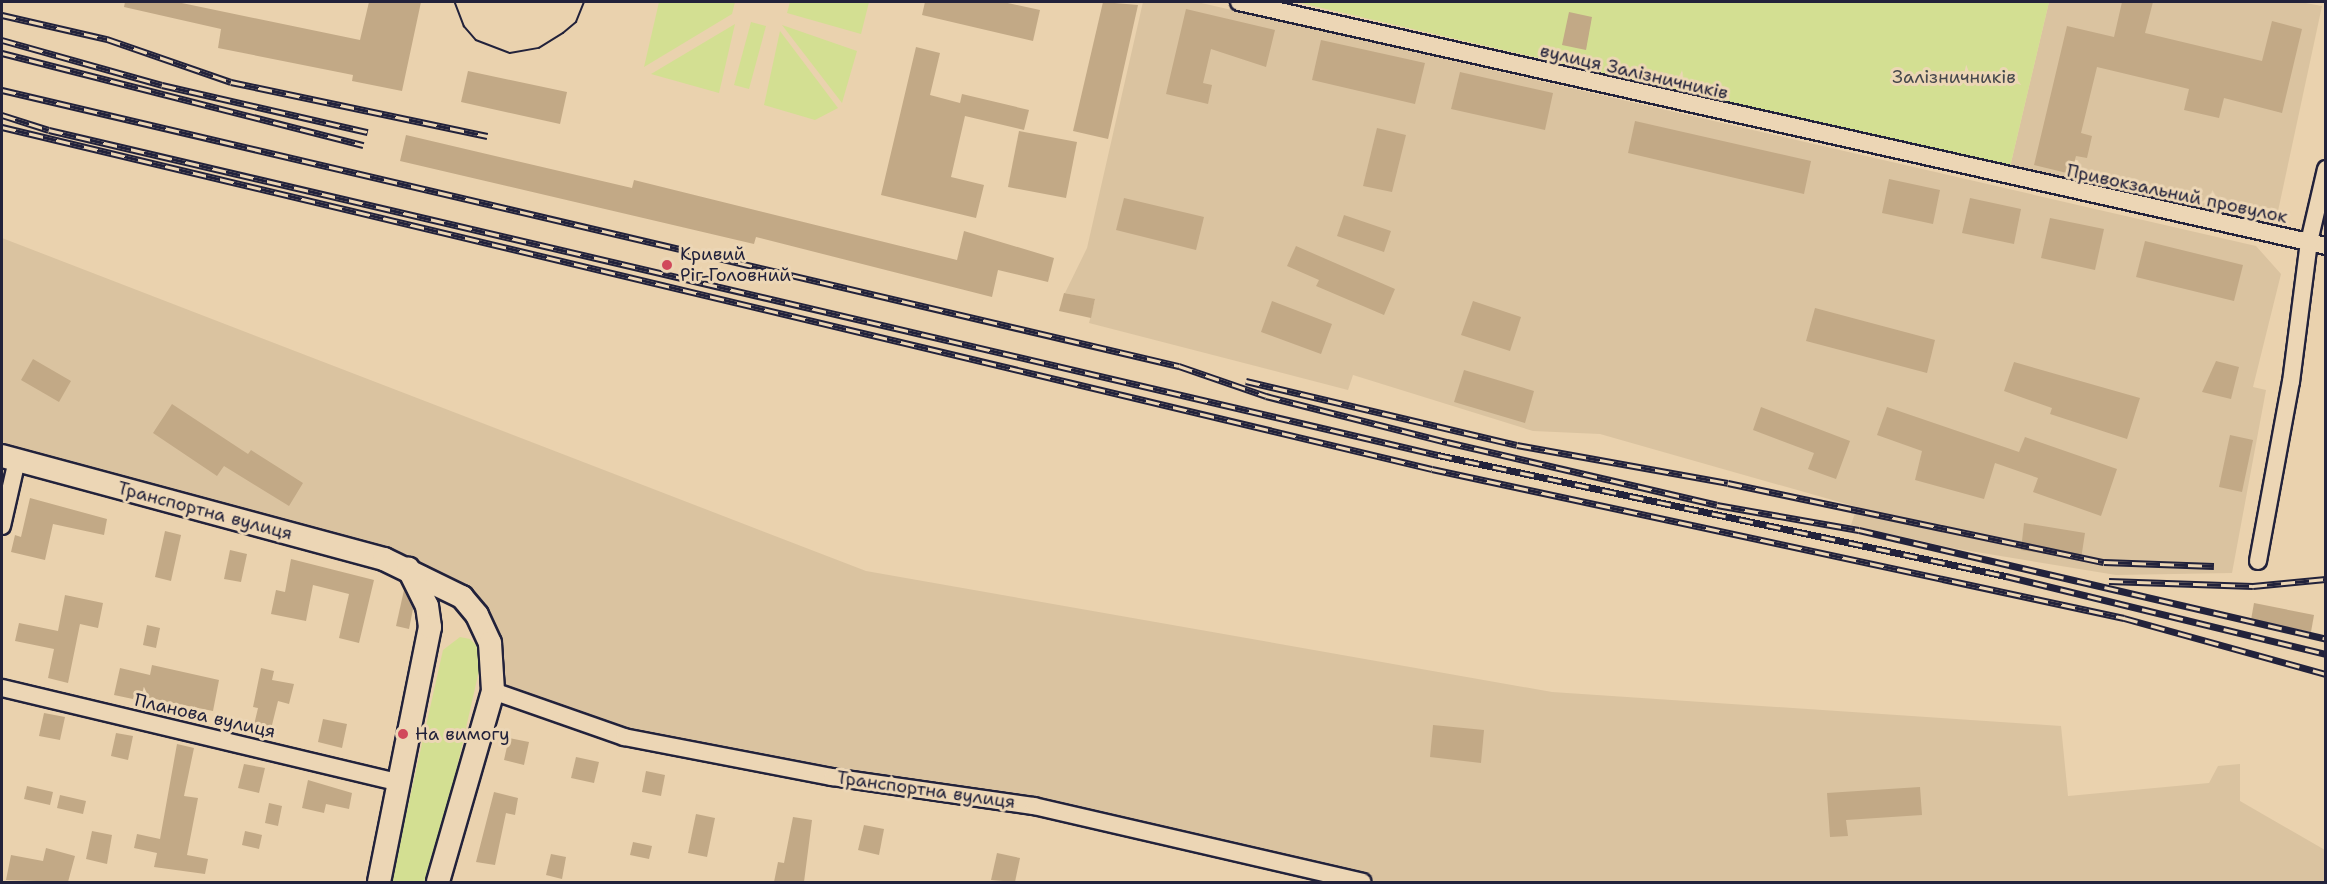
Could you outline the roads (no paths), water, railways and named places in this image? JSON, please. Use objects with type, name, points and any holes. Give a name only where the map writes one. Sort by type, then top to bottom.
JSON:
[{"type":"street","name":"вулиця Залізничників","points":[[1239,2],[2021,180]]},
{"type":"street","points":[[2258,561],[2317,244],[2325,169]]},
{"type":"street","name":"Привокзальний провулок","points":[[2021,180],[2317,244]]},
{"type":"street","points":[[2,526],[9,458]]},
{"type":"street","name":"Транспортна вулиця","points":[[9,458],[408,568],[462,597],[477,615],[490,643],[492,691],[438,882]]},
{"type":"street","points":[[379,882],[430,627],[427,606],[408,568]]},
{"type":"street","name":"Планова вулиця","points":[[2,688],[400,783]]},
{"type":"street","name":"Транспортна вулиця","points":[[492,691],[624,737],[832,777],[1034,806],[1362,882]]},
{"type":"tram line","points":[[455,2],[464,26],[476,40],[510,53],[539,48],[563,33],[576,22],[584,2]]},
{"type":"railway","points":[[2,15],[107,39],[231,82],[487,136]]},
{"type":"railway","points":[[2,40],[162,85],[368,132]]},
{"type":"railway","points":[[2,53],[363,145]]},
{"type":"railway","points":[[2,90],[1179,366],[1266,396],[1447,442],[1717,505],[1859,530],[2326,639]]},
{"type":"railway","points":[[2,115],[49,130],[1438,455],[2006,576],[2326,654]]},
{"type":"railway","points":[[2,127],[1432,469],[2124,618],[2326,674]]},
{"type":"railway","points":[[1246,381],[1517,445],[1728,483],[2104,562],[2214,566]]},
{"type":"railway","points":[[2109,581],[2253,586],[2326,579]]},
{"type":"place","name":"Кривий Ріг-Головний","points":[[667,265]]},
{"type":"place","name":"На вимогу","points":[[403,734]]},
{"type":"park label","name":"Залізничників","points":[[1954,77]]}]
